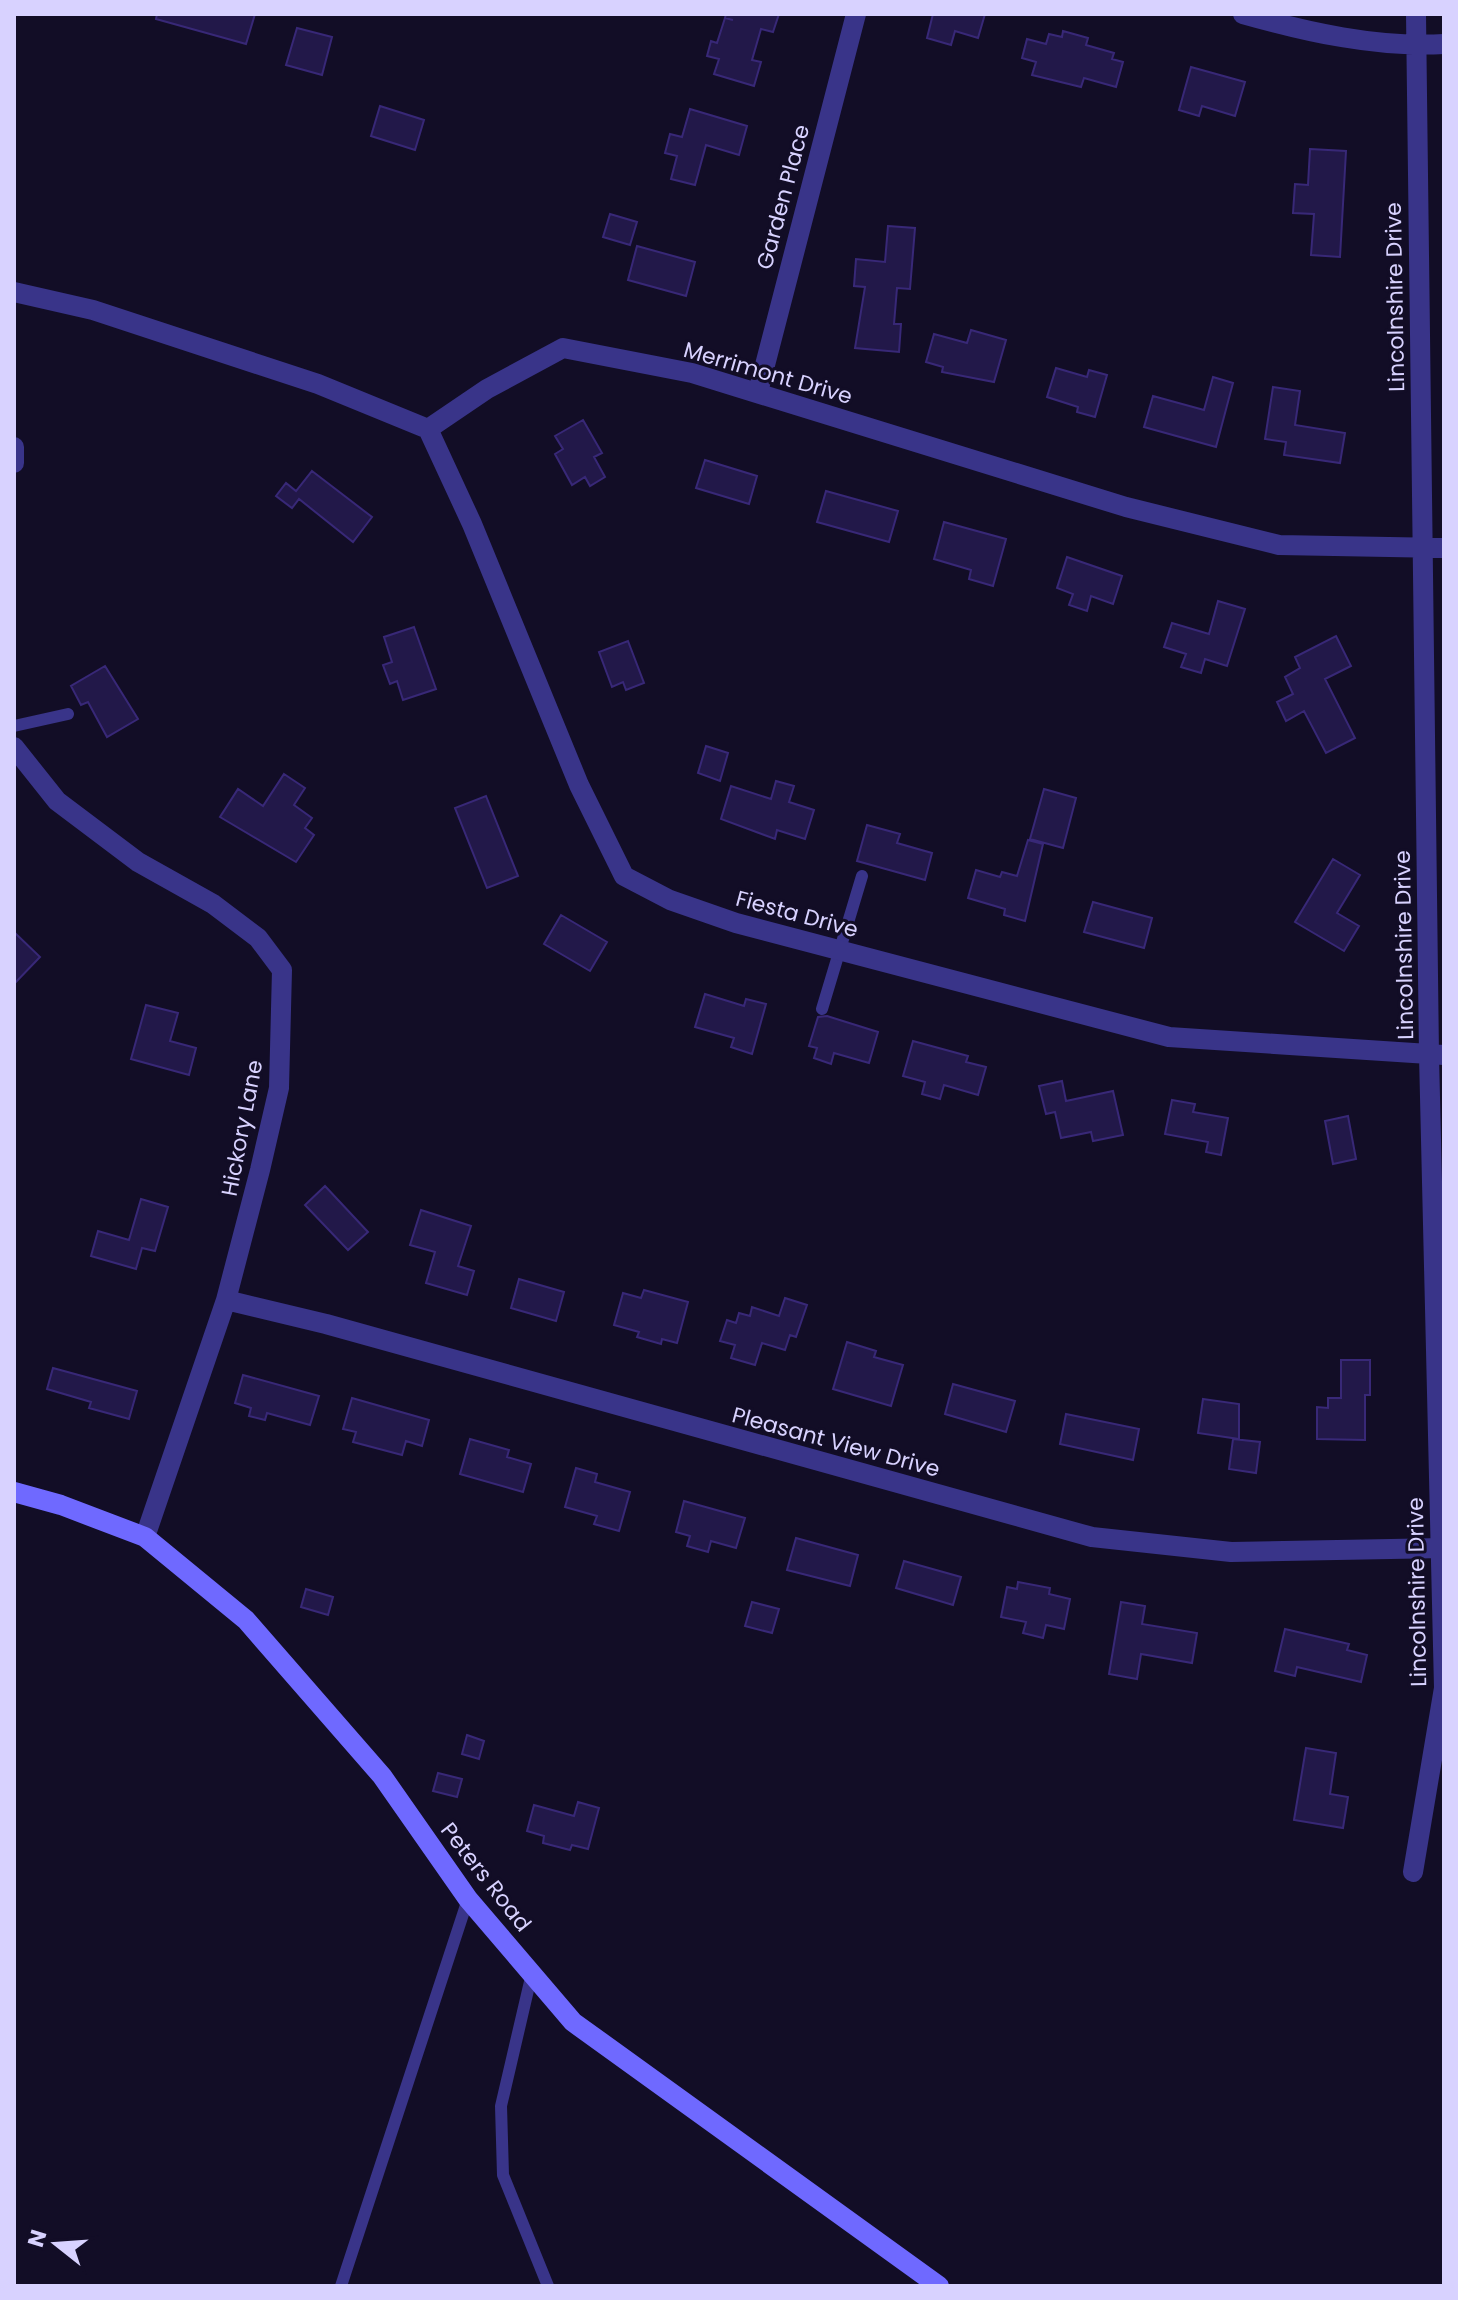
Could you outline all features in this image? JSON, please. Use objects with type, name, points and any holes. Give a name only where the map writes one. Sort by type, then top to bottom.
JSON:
[{"type":"street","name":"Garden Place","points":[[758,392],[856,14]]},
{"type":"street","points":[[1243,14],[1299,30],[1417,45],[1444,44]]},
{"type":"street","name":"Lincolnshire Drive","points":[[1413,1872],[1444,1688],[1437,1055],[1422,549],[1416,14]]},
{"type":"street","points":[[14,292],[93,310],[318,384],[428,429]]},
{"type":"street","name":"Merrimont Drive","points":[[428,429],[487,389],[563,348],[692,373],[1126,507],[1279,545],[1444,548]]},
{"type":"street","name":"Fiesta Drive","points":[[428,429],[472,524],[579,785],[624,876],[670,900],[723,919],[1169,1037],[1437,1055]]},
{"type":"street","points":[[14,447],[14,463]]},
{"type":"street","name":"Hickory Lane","points":[[14,747],[57,801],[138,862],[213,904],[258,938],[282,970],[279,1088],[226,1300],[145,1537]]},
{"type":"street","name":"Pleasant View Drive","points":[[226,1300],[326,1324],[1092,1537],[1231,1552],[1442,1548]]},
{"type":"street","name":"Peters Road","points":[[14,1492],[61,1505],[145,1537],[246,1620],[382,1776],[468,1899],[573,2022],[939,2286]]},
{"type":"lane","points":[[14,726],[68,714]]},
{"type":"lane","points":[[822,1009],[862,876]]},
{"type":"lane","points":[[341,2286],[468,1899]]},
{"type":"lane","points":[[532,1973],[501,2106],[503,2175],[548,2286]]},
{"type":"building","points":[[157,14],[255,14],[246,44],[156,19]]},
{"type":"building","points":[[726,14],[779,14],[773,32],[761,29],[752,60],[761,62],[754,86],[714,74],[719,59],[707,56],[711,41],[717,43]]},
{"type":"building","points":[[933,14],[985,14],[978,38],[955,31],[951,45],[927,38]]},
{"type":"building","points":[[297,28],[332,37],[322,75],[286,65]]},
{"type":"building","points":[[1063,31],[1088,38],[1086,45],[1114,53],[1112,59],[1123,62],[1116,87],[1084,78],[1081,87],[1032,75],[1036,62],[1022,58],[1027,39],[1046,44],[1049,34],[1062,37]]},
{"type":"building","points":[[1191,67],[1245,82],[1235,116],[1202,106],[1199,116],[1179,110]]},
{"type":"building","points":[[380,106],[424,120],[415,150],[371,136]]},
{"type":"building","points":[[690,109],[747,126],[739,155],[706,145],[695,185],[671,179],[677,156],[665,153],[670,134],[682,137]]},
{"type":"building","points":[[1310,149],[1346,151],[1340,257],[1311,255],[1314,214],[1293,213],[1295,184],[1308,185]]},
{"type":"building","points":[[610,214],[637,222],[630,245],[603,237]]},
{"type":"building","points":[[888,226],[915,228],[910,289],[897,288],[894,324],[901,324],[899,352],[855,348],[865,287],[854,286],[856,259],[885,262]]},
{"type":"building","points":[[637,246],[695,262],[686,296],[628,280]]},
{"type":"building","points":[[971,330],[1006,340],[994,382],[942,372],[943,367],[926,362],[934,334],[967,343]]},
{"type":"building","points":[[1056,368],[1087,377],[1089,370],[1107,375],[1095,417],[1077,412],[1078,407],[1047,397]]},
{"type":"building","points":[[1213,377],[1233,383],[1216,447],[1144,427],[1153,396],[1204,410]]},
{"type":"building","points":[[1273,387],[1300,391],[1295,425],[1345,433],[1340,463],[1284,455],[1286,442],[1265,439]]},
{"type":"building","points":[[583,420],[602,453],[594,457],[605,477],[590,486],[585,477],[572,485],[555,454],[563,449],[555,436]]},
{"type":"building","points":[[705,460],[757,476],[749,504],[696,488]]},
{"type":"building","points":[[312,471],[372,517],[353,542],[299,499],[292,508],[276,496],[286,483],[296,491]]},
{"type":"building","points":[[826,491],[898,511],[889,542],[817,522]]},
{"type":"building","points":[[944,522],[1006,539],[993,586],[969,579],[971,570],[934,559]]},
{"type":"building","points":[[1067,557],[1122,576],[1113,604],[1091,596],[1087,611],[1069,605],[1073,594],[1057,588]]},
{"type":"building","points":[[1218,601],[1245,609],[1227,666],[1205,659],[1201,673],[1181,667],[1186,654],[1164,647],[1172,623],[1209,634]]},
{"type":"building","points":[[414,627],[436,689],[403,700],[397,681],[390,684],[383,665],[392,662],[384,637]]},
{"type":"building","points":[[1336,636],[1351,666],[1325,679],[1355,738],[1326,753],[1304,711],[1286,721],[1277,702],[1293,694],[1285,677],[1300,668],[1295,657]]},
{"type":"building","points":[[628,641],[644,683],[626,690],[623,682],[612,687],[599,652]]},
{"type":"building","points":[[105,666],[138,719],[107,737],[88,702],[81,705],[71,686]]},
{"type":"building","points":[[706,746],[728,753],[720,781],[698,773]]},
{"type":"building","points":[[284,774],[305,788],[294,805],[312,818],[305,828],[314,835],[296,862],[220,817],[238,789],[263,806]]},
{"type":"building","points":[[776,781],[794,786],[789,802],[814,810],[805,839],[777,830],[775,839],[721,819],[731,786],[771,799]]},
{"type":"building","points":[[1044,789],[1076,798],[1063,848],[1030,839]]},
{"type":"building","points":[[486,796],[518,876],[487,888],[455,808]]},
{"type":"building","points":[[867,825],[900,834],[897,843],[932,853],[925,880],[857,861]]},
{"type":"building","points":[[1028,840],[1043,844],[1025,921],[1004,915],[1005,909],[968,898],[976,870],[1000,877],[1002,872],[1017,876]]},
{"type":"building","points":[[1333,859],[1360,875],[1337,913],[1359,926],[1344,951],[1295,922]]},
{"type":"building","points":[[1093,902],[1152,918],[1144,948],[1084,932]]},
{"type":"building","points":[[561,915],[607,942],[590,971],[544,944]]},
{"type":"building","points":[[14,932],[40,957],[14,984]]},
{"type":"building","points":[[705,994],[744,1006],[746,999],[766,1004],[752,1054],[731,1047],[734,1038],[695,1027]]},
{"type":"building","points":[[146,1005],[178,1013],[170,1041],[196,1048],[189,1075],[131,1059]]},
{"type":"building","points":[[827,1016],[878,1032],[869,1063],[834,1053],[831,1064],[814,1058],[817,1048],[809,1046],[818,1017]]},
{"type":"building","points":[[913,1041],[968,1056],[966,1062],[986,1067],[978,1095],[944,1085],[940,1099],[922,1094],[925,1082],[903,1076]]},
{"type":"building","points":[[1062,1081],[1066,1101],[1113,1091],[1123,1135],[1093,1141],[1091,1132],[1061,1138],[1055,1112],[1046,1114],[1039,1086]]},
{"type":"building","points":[[1172,1100],[1195,1104],[1193,1112],[1228,1118],[1221,1155],[1206,1152],[1208,1142],[1165,1134]]},
{"type":"building","points":[[1348,1116],[1356,1159],[1333,1164],[1325,1121]]},
{"type":"building","points":[[325,1186],[368,1232],[348,1250],[305,1205]]},
{"type":"building","points":[[141,1199],[168,1207],[155,1251],[142,1248],[136,1269],[91,1256],[98,1231],[129,1240]]},
{"type":"building","points":[[421,1210],[471,1226],[458,1266],[474,1271],[467,1295],[426,1283],[435,1252],[410,1245]]},
{"type":"building","points":[[519,1279],[564,1292],[556,1321],[511,1308]]},
{"type":"building","points":[[644,1290],[688,1302],[677,1343],[662,1339],[661,1344],[637,1337],[639,1332],[614,1325],[623,1293],[641,1298]]},
{"type":"building","points":[[785,1298],[807,1305],[796,1337],[790,1335],[785,1350],[762,1343],[755,1365],[731,1358],[735,1345],[720,1341],[727,1320],[736,1323],[739,1313],[750,1316],[752,1307],[779,1316]]},
{"type":"building","points":[[847,1342],[876,1351],[874,1357],[903,1365],[891,1406],[833,1389]]},
{"type":"building","points":[[1341,1360],[1370,1360],[1370,1395],[1365,1395],[1365,1440],[1317,1439],[1317,1407],[1328,1408],[1328,1398],[1341,1398]]},
{"type":"building","points":[[53,1368],[137,1391],[129,1419],[89,1408],[91,1402],[47,1389]]},
{"type":"building","points":[[243,1375],[319,1396],[310,1425],[267,1413],[265,1420],[249,1416],[251,1408],[235,1403]]},
{"type":"building","points":[[953,1384],[1015,1401],[1006,1432],[945,1414]]},
{"type":"building","points":[[352,1398],[429,1420],[422,1446],[406,1441],[402,1455],[353,1442],[356,1432],[343,1429]]},
{"type":"building","points":[[1203,1399],[1239,1404],[1239,1439],[1198,1433]]},
{"type":"building","points":[[1066,1414],[1139,1429],[1133,1460],[1060,1444]]},
{"type":"building","points":[[470,1439],[509,1450],[507,1457],[531,1464],[523,1492],[460,1474]]},
{"type":"building","points":[[1233,1439],[1260,1442],[1256,1473],[1229,1469]]},
{"type":"building","points":[[576,1468],[597,1474],[595,1482],[630,1492],[619,1531],[594,1524],[597,1516],[565,1507]]},
{"type":"building","points":[[684,1501],[745,1518],[736,1548],[711,1541],[708,1552],[687,1546],[690,1536],[676,1532]]},
{"type":"building","points":[[796,1538],[858,1555],[850,1586],[787,1570]]},
{"type":"building","points":[[904,1561],[961,1577],[953,1605],[896,1588]]},
{"type":"building","points":[[1018,1582],[1050,1588],[1049,1594],[1070,1599],[1064,1629],[1046,1625],[1043,1638],[1023,1633],[1026,1622],[1001,1617],[1007,1587],[1017,1589]]},
{"type":"building","points":[[306,1589],[333,1597],[328,1615],[301,1607]]},
{"type":"building","points":[[752,1602],[779,1609],[772,1633],[745,1626]]},
{"type":"building","points":[[1121,1602],[1145,1606],[1142,1624],[1197,1633],[1192,1663],[1141,1654],[1137,1679],[1109,1674]]},
{"type":"building","points":[[1285,1629],[1349,1644],[1347,1650],[1367,1655],[1361,1682],[1297,1667],[1295,1676],[1275,1671]]},
{"type":"building","points":[[467,1735],[484,1741],[479,1759],[462,1754]]},
{"type":"building","points":[[1306,1748],[1336,1753],[1330,1794],[1348,1797],[1343,1828],[1294,1820]]},
{"type":"building","points":[[438,1773],[462,1779],[457,1797],[433,1791]]},
{"type":"building","points":[[578,1802],[599,1808],[588,1849],[572,1845],[570,1850],[543,1843],[544,1836],[527,1831],[534,1805],[574,1816]]}]
